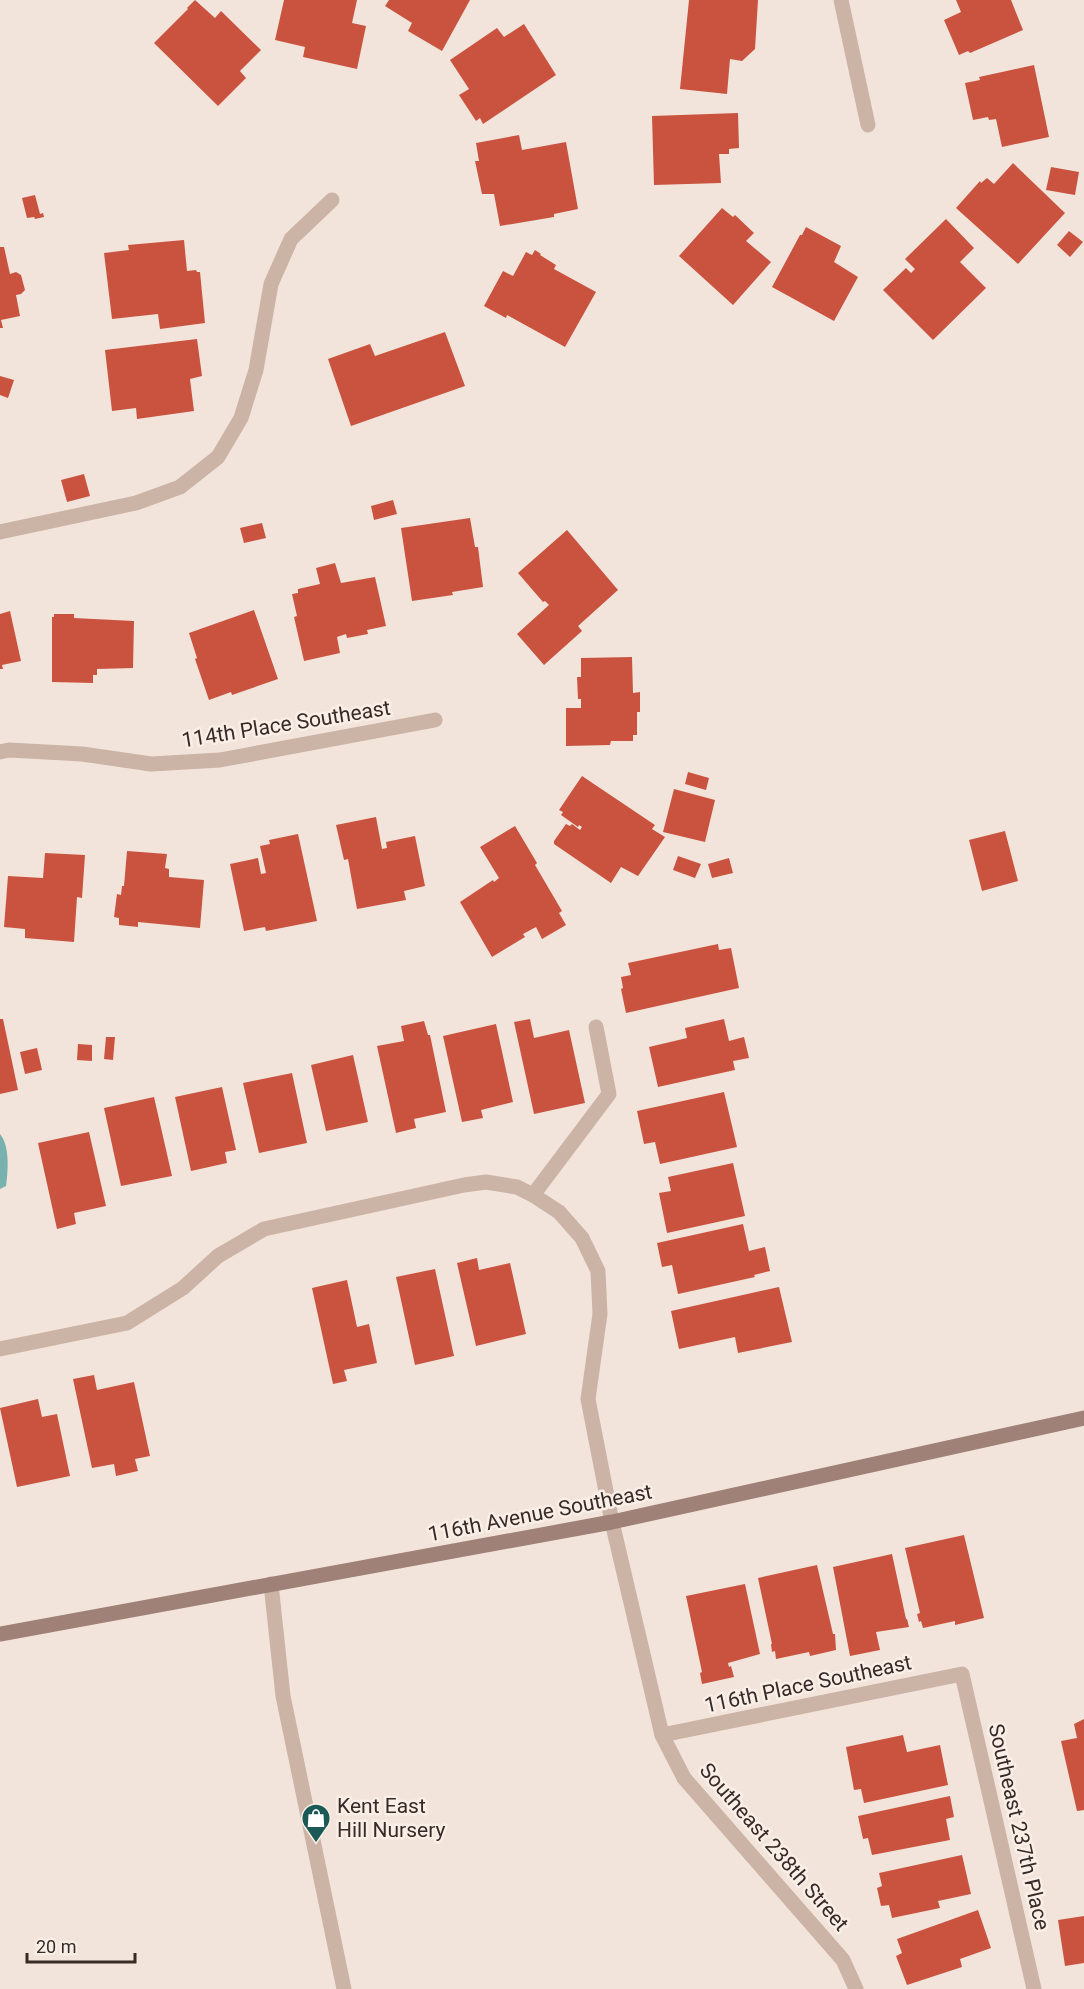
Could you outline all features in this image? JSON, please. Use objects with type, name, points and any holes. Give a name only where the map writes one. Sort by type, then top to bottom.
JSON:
[{"type":"main road","name":"116th Avenue Southeast","points":[[0,1634],[612,1522],[1084,1418]]},
{"type":"street","points":[[841,0],[868,125]]},
{"type":"street","points":[[0,532],[136,503],[180,487],[218,457],[242,418],[256,370],[272,284],[291,239],[332,200]]},
{"type":"street","name":"114th Place Southeast","points":[[0,752],[9,750],[82,754],[151,764],[220,760],[435,720]]},
{"type":"street","points":[[533,1194],[609,1094],[596,1027]]},
{"type":"street","name":"Southeast 238th Street","points":[[0,1349],[127,1323],[183,1288],[218,1256],[264,1229],[486,1182],[517,1187],[533,1194],[559,1212],[582,1238],[598,1271],[600,1314],[588,1399],[612,1522],[662,1735],[684,1778],[843,1960],[856,1989]]},
{"type":"street","points":[[271,1584],[283,1696],[344,1989]]},
{"type":"street","name":"116th Place Southeast","points":[[662,1735],[962,1674]]},
{"type":"street","name":"Southeast 237th Place","points":[[962,1674],[1034,1989]]},
{"type":"water","points":[[0,1134],[7,1152],[8,1166],[6,1186],[0,1189]]},
{"type":"building","points":[[195,0],[215,18],[221,11],[261,50],[240,71],[246,78],[218,106],[154,43]]},
{"type":"building","points":[[284,0],[357,0],[352,23],[366,26],[357,69],[303,57],[305,47],[275,40]]},
{"type":"building","points":[[389,0],[470,0],[442,51],[408,31],[412,23],[385,6]]},
{"type":"building","points":[[689,0],[758,0],[755,49],[742,61],[730,59],[727,94],[680,89]]},
{"type":"building","points":[[956,0],[1011,0],[1023,30],[970,53],[968,51],[959,55],[944,20],[961,12]]},
{"type":"building","points":[[524,24],[556,75],[483,124],[480,118],[476,121],[459,95],[469,89],[450,60],[497,28],[504,37]]},
{"type":"building","points":[[1034,65],[1049,137],[1002,147],[996,119],[989,120],[988,117],[973,120],[965,83],[980,80],[979,77]]},
{"type":"building","points":[[738,113],[739,148],[729,149],[729,154],[719,154],[721,183],[654,185],[652,116]]},
{"type":"building","points":[[519,135],[522,150],[566,142],[578,209],[554,214],[554,217],[500,226],[494,194],[482,194],[475,161],[479,161],[476,143]]},
{"type":"building","points":[[1013,163],[1065,213],[1018,264],[956,208],[980,181],[981,183],[987,178],[994,184]]},
{"type":"building","points":[[1051,167],[1079,172],[1075,195],[1046,190]]},
{"type":"building","points":[[35,195],[40,214],[43,213],[44,217],[27,218],[22,198]]},
{"type":"building","points":[[722,208],[733,217],[735,215],[754,233],[746,241],[771,262],[733,305],[679,256]]},
{"type":"building","points":[[946,219],[974,248],[960,262],[986,288],[933,340],[883,290],[906,268],[911,273],[915,269],[905,259]]},
{"type":"building","points":[[806,227],[841,246],[834,262],[858,277],[834,321],[772,287]]},
{"type":"building","points":[[1069,231],[1083,242],[1070,257],[1057,245]]},
{"type":"building","points":[[184,240],[187,271],[200,272],[205,323],[160,329],[158,314],[112,319],[104,253],[129,250],[128,245]]},
{"type":"building","points":[[0,247],[4,247],[10,274],[16,272],[21,275],[25,290],[16,295],[20,316],[1,320],[3,328],[0,328]]},
{"type":"building","points":[[535,250],[556,265],[554,269],[596,292],[565,347],[507,315],[506,318],[484,306],[503,271],[513,276],[526,252],[532,255]]},
{"type":"building","points":[[445,332],[465,386],[351,426],[328,359],[370,344],[375,356]]},
{"type":"building","points":[[197,339],[202,376],[190,379],[194,411],[137,419],[136,408],[112,411],[105,350]]},
{"type":"building","points":[[0,376],[14,380],[8,398],[0,395]]},
{"type":"building","points":[[84,474],[90,496],[67,502],[61,480]]},
{"type":"building","points":[[393,500],[397,514],[374,520],[371,506]]},
{"type":"building","points":[[470,518],[475,547],[478,547],[483,587],[452,592],[453,595],[412,601],[401,528]]},
{"type":"building","points":[[262,523],[266,538],[244,543],[240,528]]},
{"type":"building","points":[[567,530],[618,590],[578,626],[582,631],[544,665],[517,634],[549,605],[543,602],[518,573]]},
{"type":"building","points":[[335,563],[341,583],[375,577],[386,626],[367,630],[368,634],[347,638],[346,634],[337,637],[340,653],[304,661],[294,617],[297,616],[292,594],[298,593],[298,589],[320,584],[316,568]]},
{"type":"building","points":[[254,610],[278,679],[232,695],[231,692],[209,700],[189,633]]},
{"type":"building","points":[[10,611],[21,661],[2,665],[3,669],[0,669],[0,614]]},
{"type":"building","points":[[54,614],[74,614],[74,618],[134,621],[133,668],[97,669],[97,675],[93,675],[93,683],[52,682],[52,617]]},
{"type":"building","points":[[632,657],[633,693],[640,692],[637,735],[633,735],[633,741],[611,741],[610,745],[566,746],[566,708],[581,708],[581,699],[578,699],[577,677],[581,677],[581,658]]},
{"type":"building","points":[[688,772],[709,778],[706,790],[685,784]]},
{"type":"building","points":[[582,776],[655,825],[652,829],[665,837],[638,876],[621,867],[611,883],[554,844],[566,824],[570,826],[572,824],[580,830],[582,827],[579,825],[578,827],[561,815],[563,812],[559,810]]},
{"type":"building","points":[[674,789],[715,800],[705,842],[663,832]]},
{"type":"building","points":[[376,817],[382,849],[387,848],[386,842],[415,836],[425,886],[404,891],[406,900],[357,909],[348,859],[344,860],[336,825]]},
{"type":"building","points":[[515,826],[562,911],[559,913],[566,925],[542,939],[536,927],[523,934],[525,937],[492,957],[460,902],[499,878],[480,847]]},
{"type":"building","points":[[1005,831],[1018,881],[982,891],[969,840]]},
{"type":"building","points":[[298,834],[317,921],[266,931],[265,927],[244,931],[230,864],[258,858],[261,874],[266,873],[260,846],[270,844],[269,840]]},
{"type":"building","points":[[127,851],[167,854],[165,868],[169,869],[169,877],[204,880],[200,928],[138,922],[138,927],[119,925],[119,918],[114,917],[117,894],[121,895],[122,886],[124,886]]},
{"type":"building","points":[[45,853],[85,855],[82,898],[77,897],[74,942],[25,938],[25,929],[4,927],[8,876],[43,878]]},
{"type":"building","points":[[678,856],[701,864],[695,878],[673,870]]},
{"type":"building","points":[[729,858],[733,873],[712,878],[708,864]]},
{"type":"building","points":[[718,944],[719,950],[731,948],[739,988],[626,1013],[621,977],[631,975],[628,963]]},
{"type":"building","points":[[0,1019],[3,1019],[18,1090],[0,1094]]},
{"type":"building","points":[[530,1019],[534,1038],[569,1030],[585,1103],[534,1114],[514,1022]]},
{"type":"building","points":[[724,1019],[729,1041],[744,1037],[749,1058],[733,1061],[735,1070],[658,1087],[649,1047],[687,1038],[685,1028]]},
{"type":"building","points":[[424,1021],[428,1035],[430,1035],[446,1112],[414,1119],[416,1128],[396,1133],[377,1046],[404,1041],[401,1026]]},
{"type":"building","points":[[496,1024],[513,1102],[481,1110],[483,1118],[462,1122],[443,1036]]},
{"type":"building","points":[[106,1037],[115,1037],[113,1060],[104,1059]]},
{"type":"building","points":[[78,1044],[92,1045],[92,1061],[77,1060]]},
{"type":"building","points":[[37,1048],[42,1070],[25,1074],[20,1052]]},
{"type":"building","points":[[353,1055],[368,1122],[326,1131],[311,1065]]},
{"type":"building","points":[[292,1073],[307,1143],[259,1153],[243,1083]]},
{"type":"building","points":[[222,1087],[236,1150],[225,1152],[227,1163],[191,1171],[175,1097]]},
{"type":"building","points":[[724,1092],[737,1147],[660,1164],[655,1142],[644,1144],[637,1111]]},
{"type":"building","points":[[154,1097],[172,1176],[121,1186],[104,1108]]},
{"type":"building","points":[[89,1132],[106,1206],[74,1213],[76,1224],[57,1229],[38,1143]]},
{"type":"building","points":[[733,1163],[745,1216],[667,1233],[659,1193],[671,1191],[668,1177]]},
{"type":"building","points":[[743,1224],[749,1251],[765,1247],[770,1271],[754,1275],[755,1277],[678,1294],[672,1265],[662,1267],[657,1243]]},
{"type":"building","points":[[477,1258],[479,1270],[510,1263],[526,1334],[476,1346],[457,1263]]},
{"type":"building","points":[[435,1269],[454,1356],[415,1365],[396,1277]]},
{"type":"building","points":[[347,1280],[357,1327],[369,1324],[377,1363],[344,1370],[347,1381],[333,1384],[312,1288]]},
{"type":"building","points":[[779,1287],[792,1342],[738,1353],[735,1337],[679,1349],[671,1311]]},
{"type":"building","points":[[94,1375],[97,1390],[134,1382],[150,1456],[135,1459],[138,1471],[116,1476],[114,1464],[92,1468],[73,1379]]},
{"type":"building","points":[[38,1399],[42,1417],[57,1414],[70,1476],[17,1487],[0,1408]]},
{"type":"building","points":[[964,1535],[984,1618],[955,1625],[955,1621],[923,1628],[917,1614],[920,1613],[905,1548]]},
{"type":"building","points":[[892,1554],[909,1627],[876,1632],[880,1650],[850,1656],[833,1567]]},
{"type":"building","points":[[817,1565],[833,1634],[835,1634],[836,1650],[810,1656],[809,1652],[776,1659],[775,1651],[772,1652],[758,1578]]},
{"type":"building","points":[[745,1584],[760,1654],[728,1663],[734,1677],[702,1684],[700,1673],[702,1672],[686,1596]]},
{"type":"building","points":[[1084,1719],[1084,1810],[1077,1811],[1061,1741],[1077,1738],[1074,1724]]},
{"type":"building","points":[[903,1735],[907,1752],[940,1745],[948,1785],[864,1803],[861,1789],[854,1790],[846,1747]]},
{"type":"building","points":[[950,1796],[954,1817],[946,1819],[950,1840],[872,1855],[868,1838],[863,1839],[858,1816]]},
{"type":"building","points":[[962,1855],[971,1894],[938,1901],[940,1908],[892,1918],[889,1905],[881,1906],[877,1888],[882,1886],[879,1873]]},
{"type":"building","points":[[978,1910],[991,1948],[960,1959],[962,1967],[907,1985],[896,1956],[902,1953],[897,1939]]},
{"type":"building","points":[[1084,1916],[1084,1963],[1065,1966],[1058,1920]]},
{"type":"place","name":"Kent East Hill Nursery","points":[[316,1844]]}]
